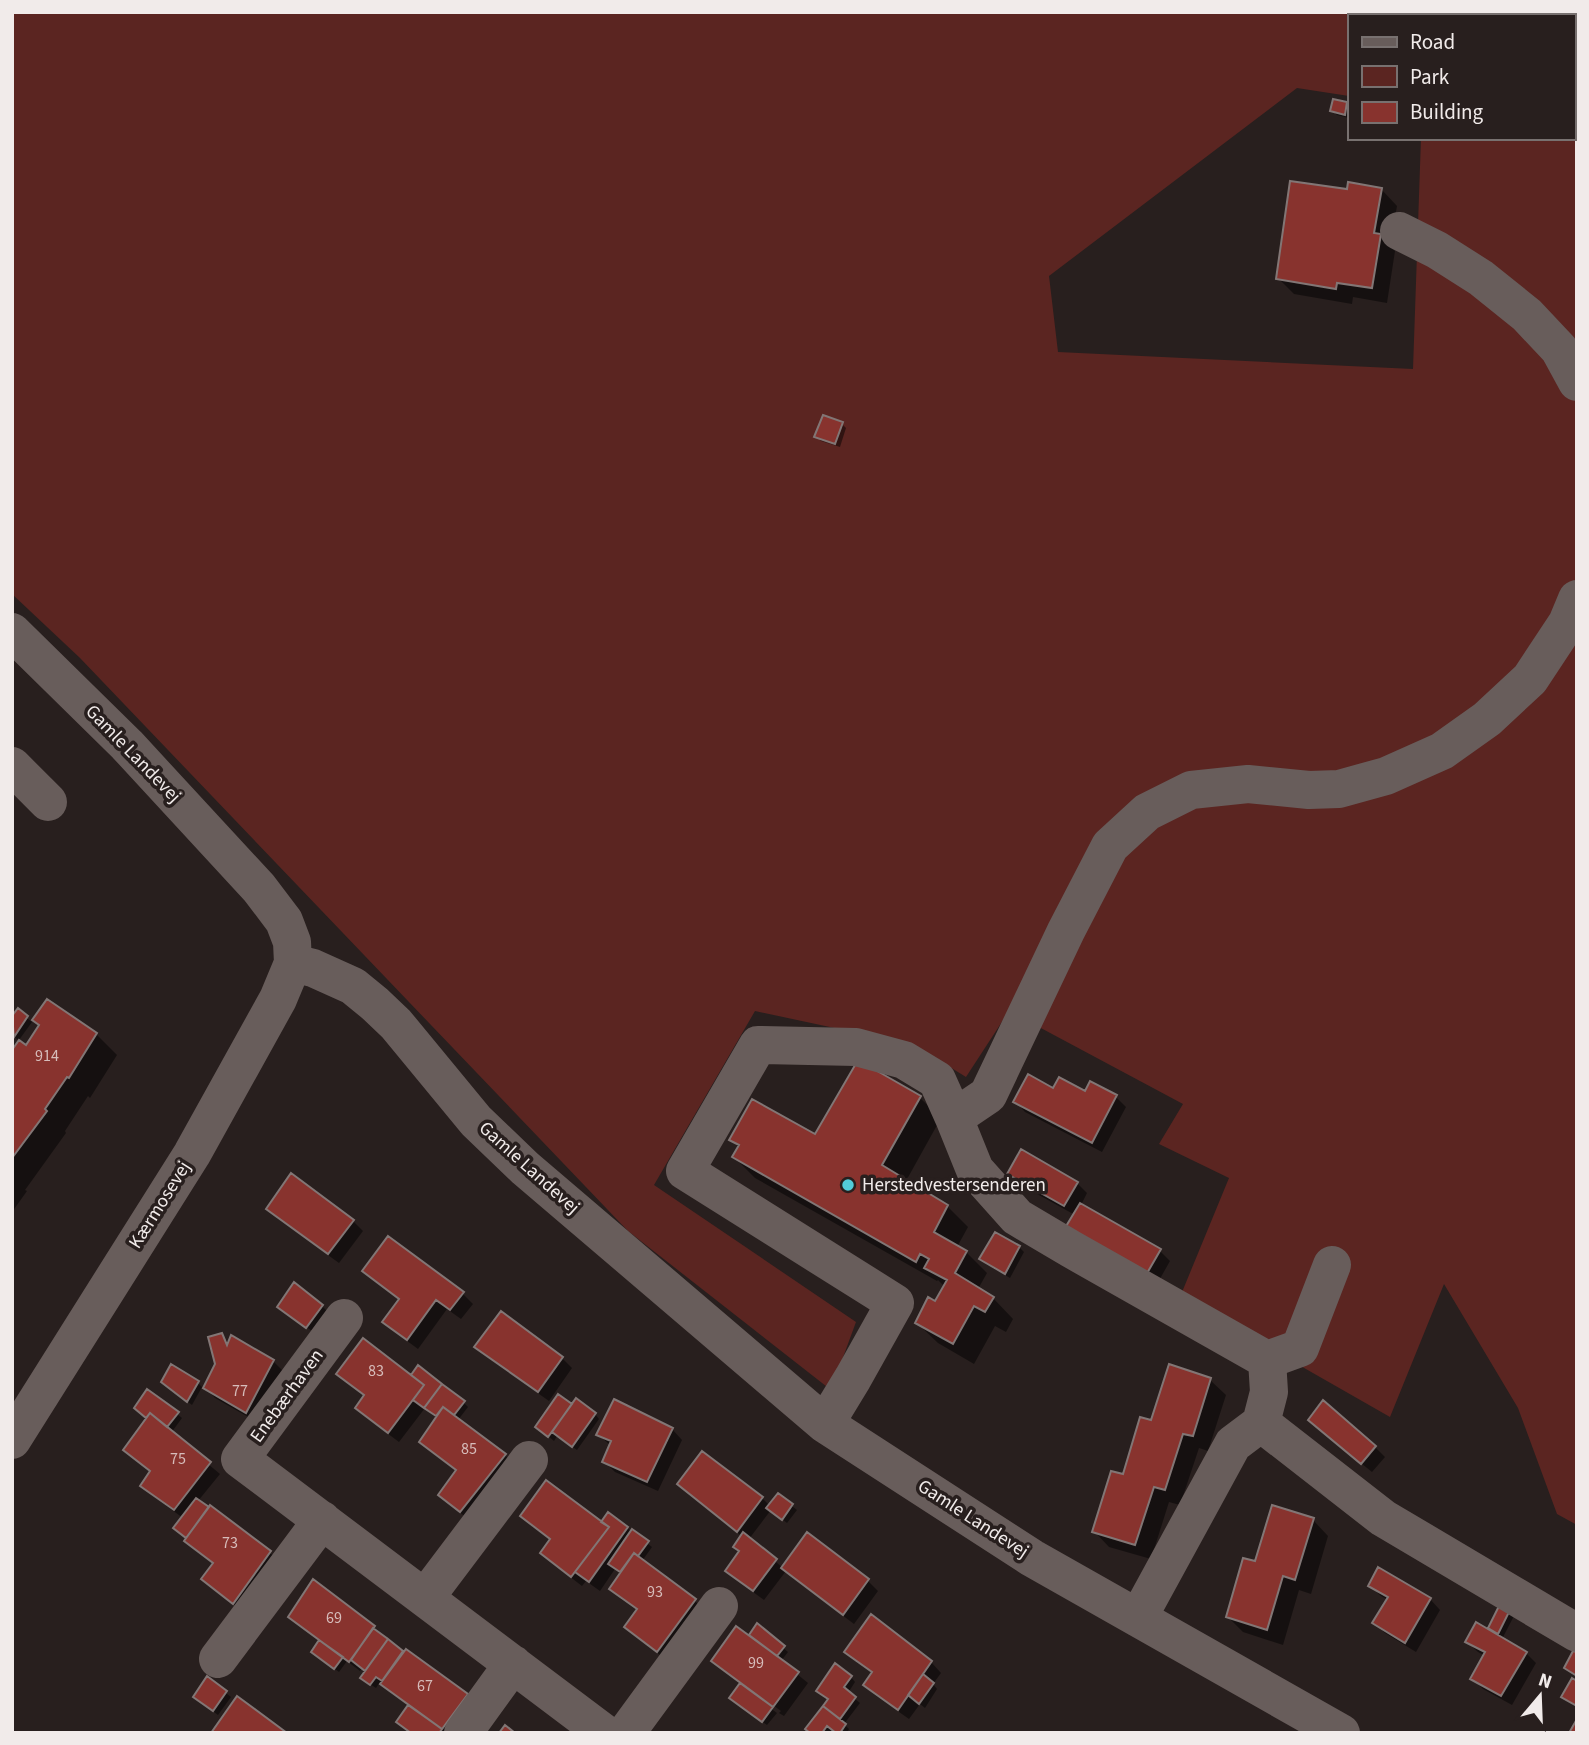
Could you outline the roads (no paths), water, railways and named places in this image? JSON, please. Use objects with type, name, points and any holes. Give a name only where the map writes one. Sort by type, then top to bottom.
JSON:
[{"type":"street","points":[[1399,231],[1437,250],[1481,278],[1527,315],[1559,349],[1577,382]]},
{"type":"street","points":[[954,1118],[988,1095],[1066,930],[1110,846],[1147,812],[1191,790],[1248,784],[1309,790],[1339,789],[1386,776],[1442,751],[1487,719],[1530,679],[1567,623],[1577,599]]},
{"type":"street","name":"Gamle Landevej","points":[[12,632],[127,745],[259,888],[284,921],[292,942],[293,963],[313,968],[353,986],[375,1004],[396,1024],[476,1121],[525,1168],[825,1424],[1032,1558],[1341,1733]]},
{"type":"street","points":[[12,766],[48,802]]},
{"type":"street","name":"Kærmosevej","points":[[12,1440],[192,1154],[278,999],[293,963]]},
{"type":"street","points":[[825,1424],[895,1303],[685,1171],[758,1045],[856,1048],[904,1060],[937,1080],[975,1170],[1017,1217],[1267,1360],[1300,1348],[1332,1265]]},
{"type":"street","name":"Enebærhaven","points":[[344,1318],[240,1459],[604,1733]]},
{"type":"street","points":[[1138,1618],[1233,1444],[1261,1423],[1269,1392],[1267,1360]]},
{"type":"street","points":[[1261,1423],[1383,1518],[1577,1633]]},
{"type":"street","points":[[425,1598],[528,1460]]},
{"type":"street","points":[[218,1659],[322,1520]]},
{"type":"street","points":[[626,1733],[719,1606]]},
{"type":"street","points":[[463,1733],[513,1664]]},
{"type":"place","name":"Herstedvestersenderen","points":[[848,1185]]}]
